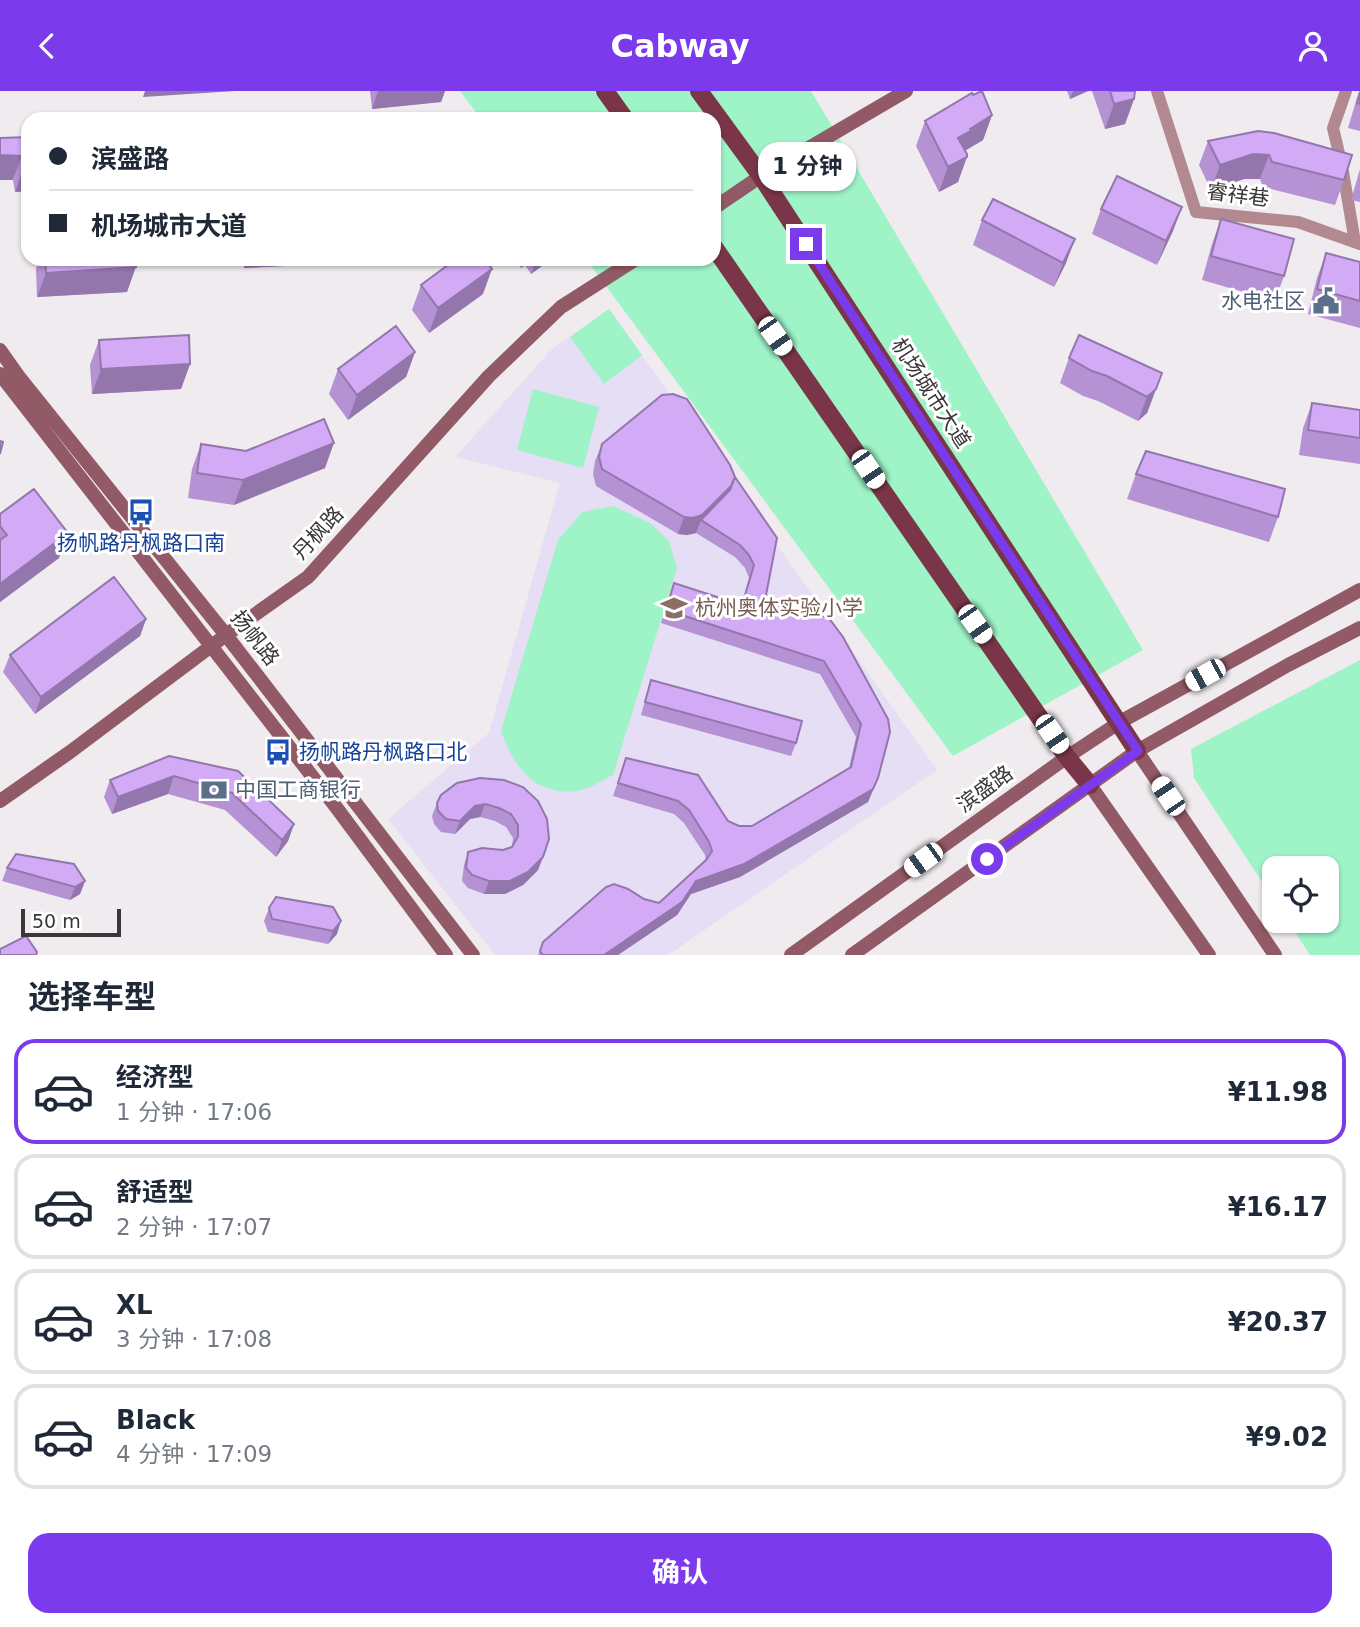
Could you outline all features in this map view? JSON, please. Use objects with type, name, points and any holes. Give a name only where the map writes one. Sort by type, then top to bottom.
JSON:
[{"type":"main road","points":[[605,91],[620,112]]},
{"type":"main road","name":"机场城市大道","points":[[699,91],[714,112]]},
{"type":"main road","points":[[721,203],[761,176],[906,91]]},
{"type":"main road","name":"机场城市大道","points":[[721,121],[761,176],[1138,751]]},
{"type":"main road","points":[[721,257],[1067,757],[1090,785],[1209,955]]},
{"type":"main road","name":"丹枫路","points":[[0,801],[308,577],[489,376],[561,307],[625,266]]},
{"type":"main road","name":"扬帆路","points":[[0,351],[226,635],[474,955]]},
{"type":"main road","points":[[0,374],[336,807],[446,955]]},
{"type":"main road","name":"滨盛路","points":[[790,955],[1120,722],[1360,590]]},
{"type":"main road","points":[[852,955],[1138,751],[1288,664],[1360,628]]},
{"type":"main road","points":[[1138,751],[1275,955]]},
{"type":"street","name":"睿祥巷","points":[[1157,91],[1196,212],[1298,222],[1358,243]]},
{"type":"street","points":[[1346,91],[1333,128],[1358,243]]},
{"type":"shaded area","name":"杭州奥体实验小学","points":[[609,309],[937,770],[668,955],[495,955],[388,819],[489,733],[560,483],[455,457],[551,350]]},
{"type":"green space","points":[[460,91],[811,91],[1143,650],[953,756],[591,266],[721,266],[721,112],[476,112]]},
{"type":"green space","points":[[609,309],[642,355],[604,384],[570,337]]},
{"type":"green space","points":[[533,389],[599,407],[583,468],[517,450]]},
{"type":"green space","points":[[613,506],[650,523],[669,541],[677,568],[613,775],[577,791],[549,789],[538,784],[520,767],[501,731],[558,540],[582,512]]},
{"type":"green space","points":[[1360,660],[1360,955],[1310,955],[1296,933],[1339,933],[1339,856],[1262,856],[1262,882],[1194,778],[1191,749]]},
{"type":"building","points":[[982,91],[992,115],[958,138],[967,157],[948,167],[925,121],[972,93],[973,95]]},
{"type":"building","points":[[1110,91],[1135,91],[1134,99],[1114,104]]},
{"type":"building","points":[[1258,131],[1352,155],[1344,180],[1272,162],[1269,155],[1253,154],[1220,165],[1208,141]]},
{"type":"building","points":[[21,137],[21,156],[0,155],[0,138]]},
{"type":"building","points":[[1117,176],[1182,207],[1166,241],[1101,209]]},
{"type":"building","points":[[993,199],[1075,239],[1063,263],[982,220]]},
{"type":"building","points":[[1221,219],[1294,239],[1284,276],[1211,256]]},
{"type":"building","points":[[1326,253],[1360,262],[1360,301],[1317,289]]},
{"type":"building","points":[[46,266],[136,267],[46,273]]},
{"type":"building","points":[[447,266],[490,266],[492,269],[438,308],[421,285]]},
{"type":"building","points":[[396,326],[415,352],[357,395],[338,369]]},
{"type":"building","points":[[189,335],[190,364],[101,369],[99,340]]},
{"type":"building","points":[[1079,335],[1162,373],[1156,389],[1147,397],[1069,358]]},
{"type":"building","points":[[673,394],[687,399],[735,477],[731,486],[702,515],[693,518],[684,517],[602,469],[599,457],[602,444],[662,395]]},
{"type":"building","points":[[1312,403],[1360,410],[1360,438],[1308,430]]},
{"type":"building","points":[[324,419],[334,443],[243,480],[197,473],[201,444],[246,451]]},
{"type":"building","points":[[1146,451],[1285,489],[1278,517],[1136,474]]},
{"type":"building","points":[[735,477],[777,538],[766,595],[777,606],[828,617],[843,637],[888,719],[890,732],[878,778],[873,789],[744,864],[696,881],[682,902],[604,955],[543,955],[540,951],[543,942],[606,887],[614,884],[644,899],[659,903],[706,860],[712,851],[689,810],[678,801],[618,783],[626,758],[698,775],[728,821],[739,826],[752,826],[851,767],[861,724],[824,661],[666,610],[674,583],[742,605],[754,565],[740,545],[701,520],[730,490]]},
{"type":"building","points":[[34,489],[68,533],[0,584],[0,540],[7,535],[0,526],[0,514]]},
{"type":"building","points":[[114,577],[146,619],[41,697],[10,655]]},
{"type":"building","points":[[651,680],[802,721],[796,743],[645,702]]},
{"type":"building","points":[[169,756],[238,771],[294,824],[282,840],[232,793],[174,776],[118,797],[110,780]]},
{"type":"building","points":[[480,778],[504,780],[523,787],[538,801],[547,819],[549,839],[543,857],[528,872],[510,881],[489,881],[472,875],[466,868],[468,852],[482,848],[503,850],[512,847],[518,836],[518,825],[511,814],[485,804],[475,806],[460,821],[446,819],[438,811],[437,803],[441,795],[457,783]]},
{"type":"building","points":[[16,854],[74,864],[85,881],[75,887],[7,868]]},
{"type":"building","points":[[276,897],[333,907],[341,921],[333,931],[272,919],[269,908]]},
{"type":"building","points":[[26,936],[37,952],[36,955],[0,955],[0,949]]},
{"type":"place","name":"水电社区","points":[[1326,301]]},
{"type":"place","name":"扬帆路丹枫路口南","points":[[141,512]]},
{"type":"place","name":"杭州奥体实验小学","points":[[674,608]]},
{"type":"place","name":"扬帆路丹枫路口北","points":[[278,752]]},
{"type":"place","name":"中国工商银行","points":[[214,790]]},
{"type":"route","points":[[806,244],[1138,751],[987,859]]}]
